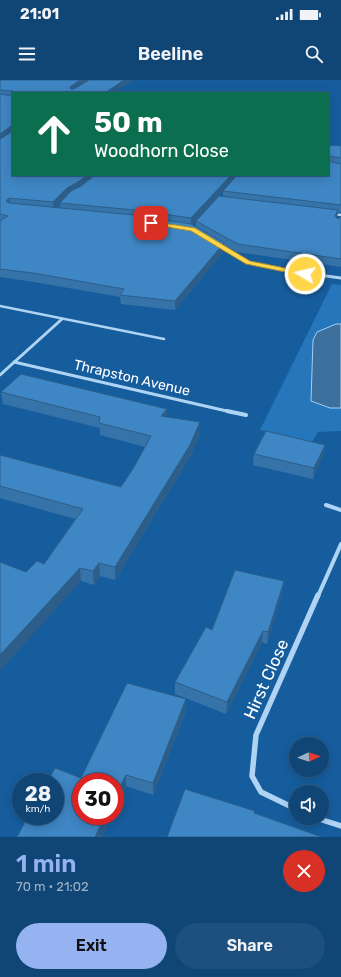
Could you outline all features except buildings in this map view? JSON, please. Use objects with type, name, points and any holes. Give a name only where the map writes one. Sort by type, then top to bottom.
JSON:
[{"type":"street","points":[[325,213],[341,215],[339,219]]},
{"type":"street","points":[[218,246],[248,262],[293,272],[341,278]]},
{"type":"street","points":[[0,375],[62,319]]},
{"type":"street","name":"Thrapston Avenue","points":[[14,362],[246,415]]},
{"type":"street","points":[[326,505],[341,510]]},
{"type":"street","name":"Hirst Close","points":[[289,806],[261,792],[252,776],[256,736],[341,544]]},
{"type":"street","points":[[329,822],[341,826]]},
{"type":"lane","points":[[0,306],[164,339]]},
{"type":"shaded area","points":[[332,284],[341,285],[341,431],[318,432],[312,442],[260,430]]},
{"type":"shaded area","points":[[336,324],[341,324],[341,408],[330,408],[311,401],[313,340],[317,332]]},
{"type":"route","points":[[151,223],[192,229],[213,243],[248,262],[305,274]]}]
